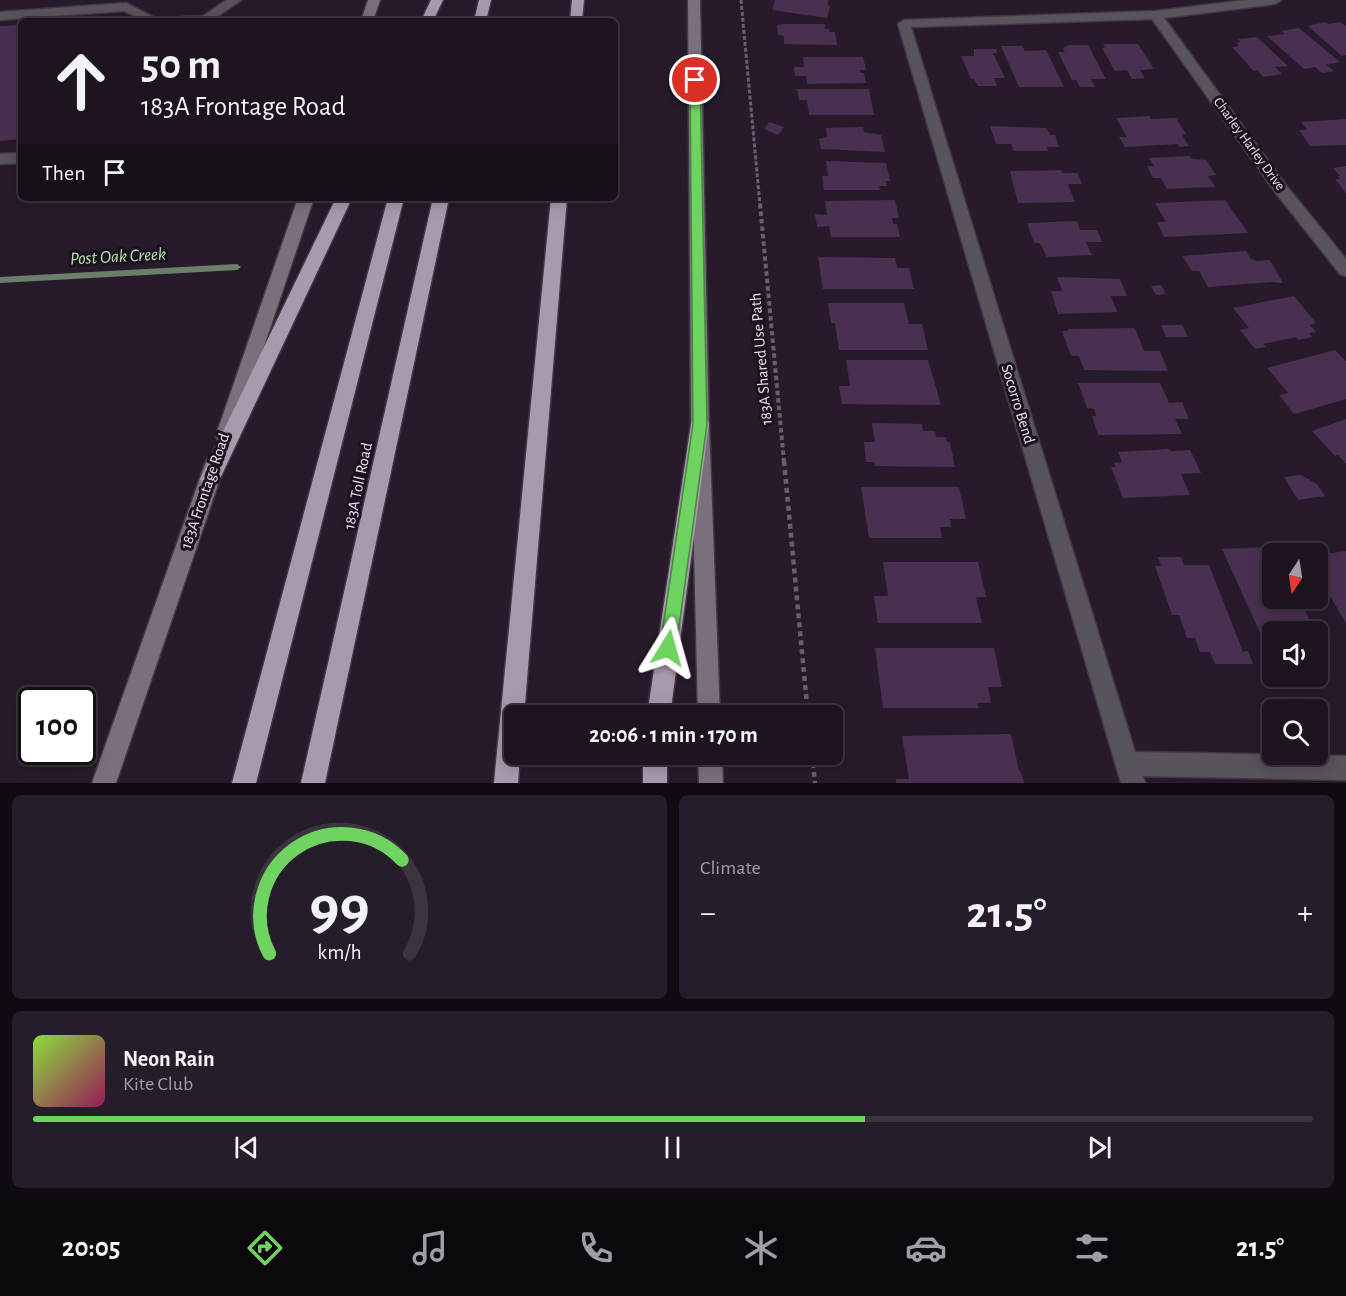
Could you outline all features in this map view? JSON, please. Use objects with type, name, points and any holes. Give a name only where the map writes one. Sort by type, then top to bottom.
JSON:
[{"type":"highway","points":[[428,18],[437,0]]},
{"type":"highway","points":[[441,18],[446,0]]},
{"type":"highway","points":[[481,18],[485,0]]},
{"type":"highway","points":[[576,18],[578,0]]},
{"type":"highway","points":[[210,479],[343,201]]},
{"type":"highway","points":[[244,783],[395,201]]},
{"type":"highway","name":"183A Toll Road","points":[[313,783],[440,201]]},
{"type":"highway","points":[[506,783],[559,201]]},
{"type":"highway","points":[[660,705],[700,424]]},
{"type":"highway","points":[[655,783],[656,765]]},
{"type":"main road","points":[[368,18],[374,0]]},
{"type":"main road","points":[[694,0],[700,424],[709,705]]},
{"type":"main road","name":"183A Frontage Road","points":[[104,783],[305,201]]},
{"type":"main road","points":[[710,765],[711,783]]},
{"type":"street","points":[[208,18],[235,0]]},
{"type":"street","points":[[1156,15],[1275,0]]},
{"type":"street","points":[[0,16],[126,7],[149,18]]},
{"type":"street","name":"Socorro Bend","points":[[1129,774],[904,24],[1156,15]]},
{"type":"street","name":"Charley Harley Drive","points":[[1156,15],[1280,188],[1346,270]]},
{"type":"street","points":[[0,159],[18,158]]},
{"type":"street","points":[[1129,774],[1346,768]]},
{"type":"path","name":"183A Shared Use Path","points":[[741,0],[807,705]]},
{"type":"path","points":[[813,765],[814,783]]},
{"type":"building","points":[[775,0],[829,0],[827,5],[830,6],[827,18],[772,10]]},
{"type":"building","points":[[1325,22],[1328,24],[1340,22],[1346,26],[1346,55],[1342,56],[1308,26]]},
{"type":"building","points":[[825,24],[825,29],[835,32],[837,45],[784,44],[784,36],[778,35],[777,25]]},
{"type":"building","points":[[18,25],[18,139],[0,141],[0,26]]},
{"type":"building","points":[[1299,28],[1340,62],[1326,65],[1334,71],[1322,73],[1315,67],[1304,69],[1267,36],[1285,34],[1281,31]]},
{"type":"building","points":[[1257,37],[1288,66],[1275,67],[1282,74],[1263,77],[1257,70],[1254,71],[1232,47],[1239,46],[1236,43],[1241,42],[1238,39]]},
{"type":"building","points":[[1103,44],[1138,44],[1154,69],[1140,70],[1145,78],[1132,79],[1127,70],[1115,71],[1102,48],[1105,48]]},
{"type":"building","points":[[1069,45],[1088,45],[1106,79],[1091,79],[1095,87],[1080,87],[1076,80],[1072,80],[1058,52],[1065,52],[1063,48]]},
{"type":"building","points":[[1001,46],[1022,46],[1025,51],[1046,50],[1064,87],[1019,87]]},
{"type":"building","points":[[974,49],[996,49],[997,53],[993,53],[1005,78],[994,78],[997,86],[978,86],[974,79],[971,79],[961,56],[974,56]]},
{"type":"building","points":[[803,57],[863,57],[866,70],[860,70],[864,73],[866,83],[807,84],[806,76],[795,76],[794,67],[804,67]]},
{"type":"building","points":[[797,89],[869,89],[874,115],[809,115],[807,100],[799,100]]},
{"type":"building","points":[[1149,116],[1151,119],[1176,118],[1186,134],[1182,135],[1189,146],[1179,147],[1178,144],[1125,147],[1119,137],[1127,137],[1116,118]]},
{"type":"building","points":[[1346,119],[1346,145],[1310,146],[1299,130],[1307,130],[1301,122]]},
{"type":"building","points":[[769,122],[784,127],[778,135],[764,129]]},
{"type":"building","points":[[990,126],[1047,128],[1050,135],[1055,135],[1059,147],[1047,147],[1048,151],[1014,151],[1011,144],[996,144]]},
{"type":"building","points":[[863,127],[864,132],[881,135],[885,152],[821,149],[819,139],[827,137],[826,128]]},
{"type":"building","points":[[1190,156],[1192,159],[1206,160],[1216,175],[1208,176],[1215,187],[1167,189],[1161,178],[1153,178],[1147,166],[1154,166],[1149,158]]},
{"type":"building","points":[[826,161],[886,163],[890,181],[886,181],[887,186],[879,186],[880,190],[824,190],[822,176],[828,176]]},
{"type":"building","points":[[1346,166],[1346,193],[1335,179],[1340,179],[1338,176],[1340,176],[1333,168]]},
{"type":"building","points":[[1061,170],[1062,173],[1078,173],[1082,184],[1068,184],[1075,202],[1018,203],[1010,171]]},
{"type":"building","points":[[895,200],[899,218],[892,218],[893,224],[897,224],[900,237],[831,237],[829,226],[817,227],[815,214],[827,215],[825,201]]},
{"type":"building","points":[[1225,200],[1248,233],[1164,237],[1157,222],[1166,222],[1155,203]]},
{"type":"building","points":[[1077,221],[1080,230],[1097,230],[1102,242],[1086,242],[1092,255],[1047,257],[1040,243],[1034,243],[1027,223]]},
{"type":"building","points":[[1246,251],[1251,259],[1270,260],[1283,283],[1208,287],[1199,271],[1192,271],[1182,256]]},
{"type":"building","points":[[818,257],[895,258],[897,268],[909,268],[914,289],[823,289]]},
{"type":"building","points":[[1057,277],[1120,279],[1127,296],[1111,296],[1117,312],[1058,314],[1051,291],[1062,291]]},
{"type":"building","points":[[1161,285],[1166,294],[1156,295],[1151,286]]},
{"type":"building","points":[[1294,296],[1316,323],[1310,325],[1316,332],[1309,333],[1312,337],[1298,340],[1296,337],[1263,344],[1266,347],[1255,349],[1240,330],[1249,328],[1233,308]]},
{"type":"building","points":[[828,303],[904,303],[909,324],[922,324],[928,350],[839,350],[835,323],[831,323]]},
{"type":"building","points":[[1161,325],[1182,325],[1188,337],[1166,337]]},
{"type":"building","points":[[1135,328],[1144,351],[1160,351],[1168,371],[1084,370],[1079,356],[1071,356],[1062,331],[1068,331],[1068,329]]},
{"type":"building","points":[[1335,350],[1346,361],[1346,399],[1294,414],[1279,395],[1288,393],[1267,368]]},
{"type":"building","points":[[846,360],[928,360],[941,405],[842,404],[839,386],[850,386]]},
{"type":"building","points":[[1078,383],[1160,383],[1169,403],[1182,402],[1189,419],[1175,419],[1182,434],[1098,435],[1092,416],[1096,416],[1094,409],[1087,408]]},
{"type":"building","points":[[1346,419],[1346,464],[1338,455],[1335,456],[1312,431]]},
{"type":"building","points":[[872,423],[922,424],[923,431],[935,431],[936,437],[946,437],[947,442],[950,442],[955,467],[875,466],[874,462],[866,462],[864,442],[875,442]]},
{"type":"building","points":[[1169,449],[1171,451],[1190,450],[1201,473],[1181,474],[1190,495],[1123,498],[1111,467],[1116,467],[1114,463],[1122,462],[1118,452]]},
{"type":"building","points":[[1301,475],[1317,484],[1325,496],[1298,500],[1284,477]]},
{"type":"building","points":[[861,487],[959,487],[966,519],[950,519],[951,527],[940,527],[942,538],[869,538]]},
{"type":"building","points":[[1262,547],[1262,609],[1304,609],[1310,621],[1262,621],[1262,637],[1222,549]]},
{"type":"building","points":[[1346,551],[1346,623],[1328,593],[1328,553]]},
{"type":"building","points":[[1158,557],[1181,557],[1184,565],[1209,565],[1243,652],[1248,651],[1253,664],[1215,664],[1210,652],[1200,652],[1195,638],[1187,638],[1179,615],[1172,615],[1155,566],[1161,566]]},
{"type":"building","points":[[883,562],[978,562],[986,597],[976,597],[982,623],[878,623],[874,596],[888,596]]},
{"type":"building","points":[[875,648],[994,648],[1002,687],[988,687],[991,703],[977,703],[979,708],[883,708]]},
{"type":"building","points":[[1011,734],[1024,783],[896,783],[896,779],[909,779],[902,736]]},
{"type":"waterway","name":"Post Oak Creek","points":[[0,280],[237,267]]},
{"type":"route","points":[[668,648],[700,424],[695,80]]}]
